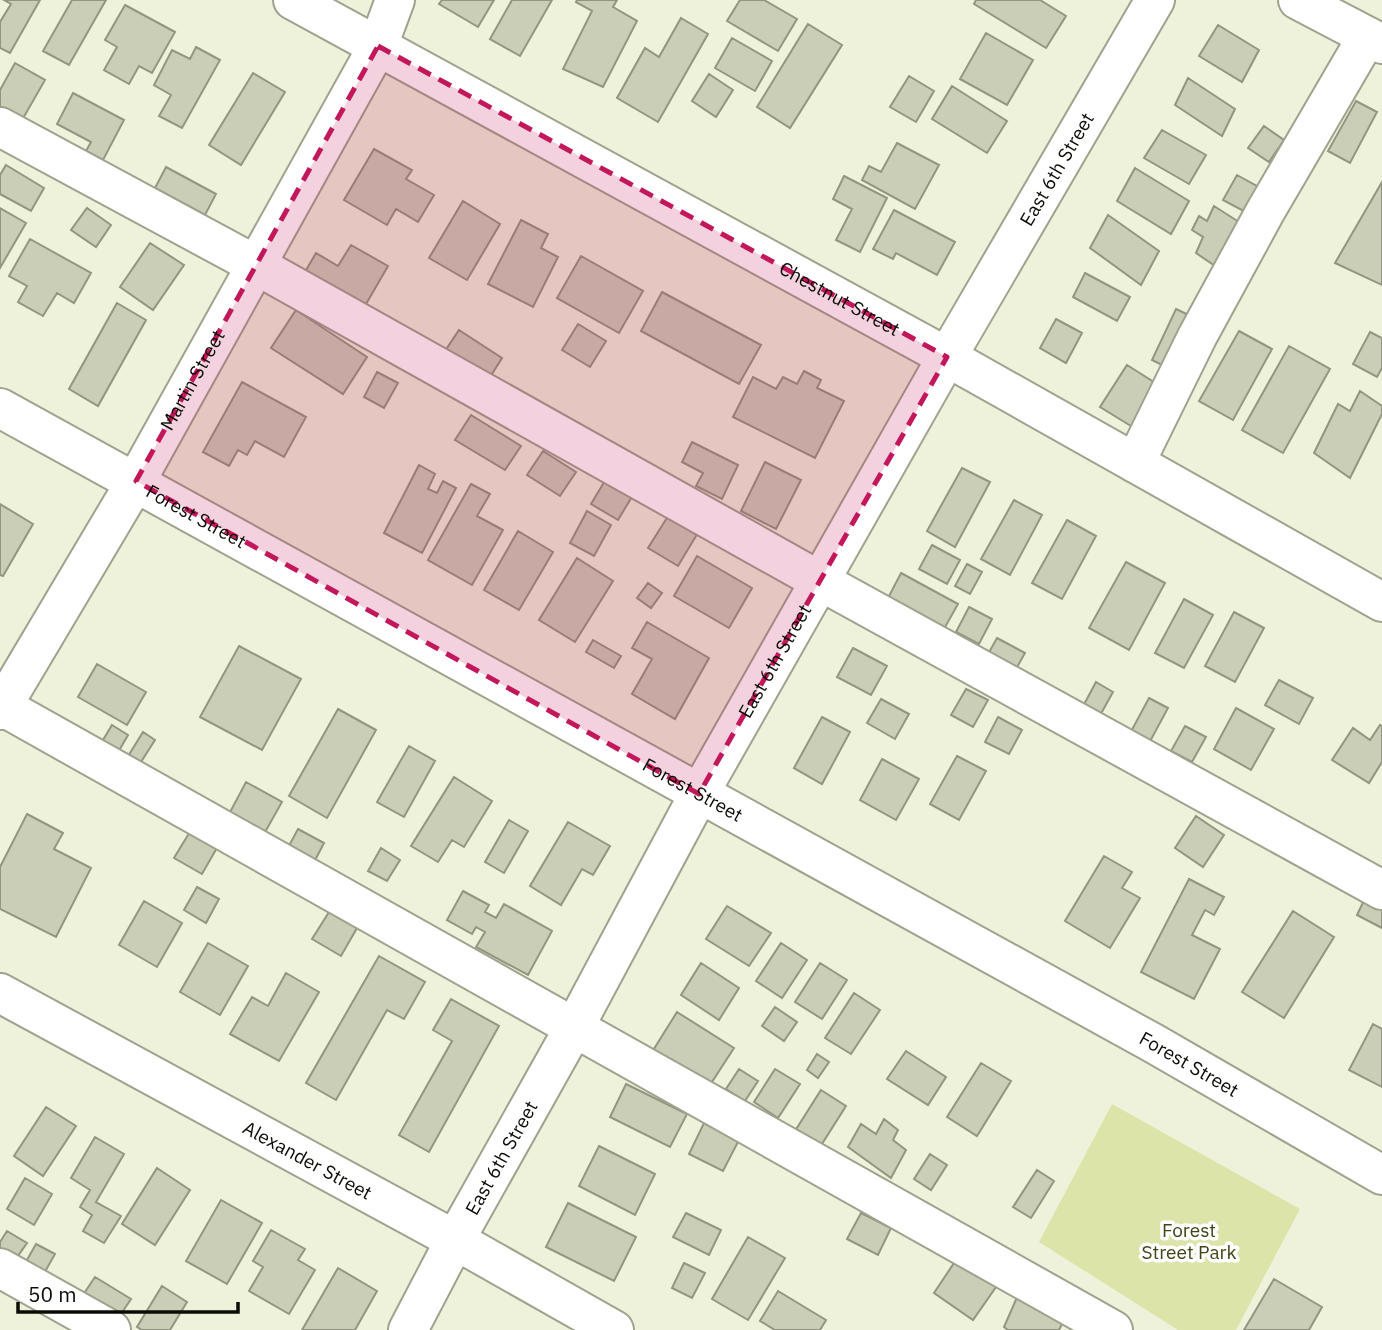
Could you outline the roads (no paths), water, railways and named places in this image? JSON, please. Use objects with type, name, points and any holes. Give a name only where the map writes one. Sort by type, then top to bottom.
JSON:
[{"type":"street","name":"Chestnut Street","points":[[293,0],[947,357],[1382,602]]},
{"type":"street","name":"Martin Street","points":[[1,707],[136,481],[378,46],[395,0]]},
{"type":"street","name":"East 6th Street","points":[[408,1330],[699,794],[947,357],[1155,0]]},
{"type":"street","points":[[1135,463],[1222,292],[1375,41],[1298,0]]},
{"type":"street","points":[[0,127],[256,265],[820,581],[1382,890]]},
{"type":"street","name":"Forest Street","points":[[0,408],[1153,1042],[1382,1175]]},
{"type":"street","points":[[1,707],[575,1026],[1113,1330]]},
{"type":"street","name":"Alexander Street","points":[[0,993],[455,1240],[614,1330]]},
{"type":"street","points":[[0,1268],[65,1321],[111,1330]]},
{"type":"park label","name":"Forest Street Park","points":[[1189,1241]]}]
